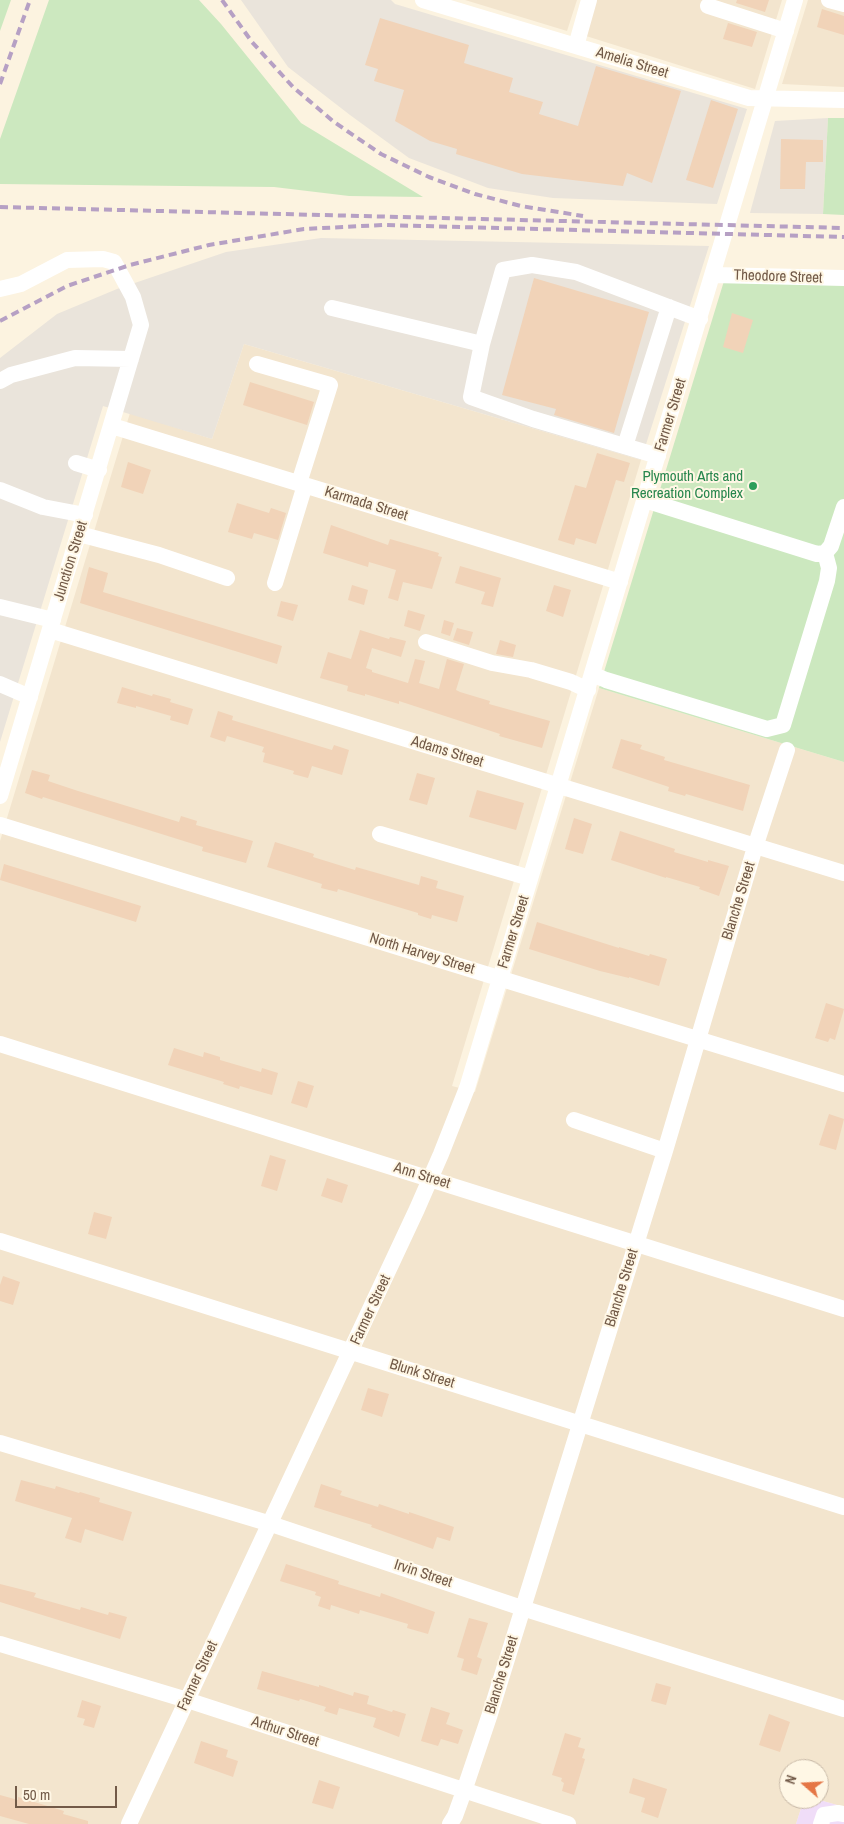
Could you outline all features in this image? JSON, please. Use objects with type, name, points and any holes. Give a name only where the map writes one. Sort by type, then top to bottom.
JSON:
[{"type":"street","name":"Amelia Street","points":[[423,0],[749,98],[844,100]]},
{"type":"street","points":[[576,46],[589,0]]},
{"type":"street","name":"Farmer Street","points":[[129,1824],[431,1179],[472,1075],[795,0]]},
{"type":"street","points":[[829,0],[844,4]]},
{"type":"street","points":[[708,6],[786,31]]},
{"type":"street","name":"Junction Street","points":[[0,289],[21,284],[67,260],[103,259],[114,262],[133,298],[141,325],[0,796]]},
{"type":"street","points":[[658,456],[533,419],[471,397],[482,344],[503,270],[532,265],[576,272],[700,319]]},
{"type":"street","name":"Theodore Street","points":[[713,275],[844,278]]},
{"type":"street","points":[[625,446],[669,307]]},
{"type":"street","points":[[332,308],[482,344]]},
{"type":"street","points":[[0,381],[11,374],[75,358],[132,359]]},
{"type":"street","points":[[257,364],[330,385],[275,583]]},
{"type":"street","name":"Karmada Street","points":[[112,426],[620,582]]},
{"type":"street","points":[[76,463],[99,470]]},
{"type":"street","points":[[0,490],[43,506],[85,516]]},
{"type":"street","points":[[645,500],[810,553],[825,553]]},
{"type":"street","points":[[825,553],[835,536],[844,507]]},
{"type":"street","points":[[79,534],[159,555],[228,578]]},
{"type":"street","points":[[426,642],[492,663],[531,670],[563,680],[590,682],[606,680],[767,729],[783,725],[827,581],[829,568],[825,553]]},
{"type":"street","name":"Adams Street","points":[[0,607],[558,786],[844,873]]},
{"type":"street","points":[[0,684],[30,696]]},
{"type":"street","name":"Blanche Street","points":[[450,1824],[455,1816],[490,1714],[665,1151],[755,847],[787,750]]},
{"type":"street","name":"North Harvey Street","points":[[0,825],[844,1084]]},
{"type":"street","points":[[380,834],[530,878]]},
{"type":"street","name":"Ann Street","points":[[0,1044],[844,1309]]},
{"type":"street","points":[[574,1120],[665,1151]]},
{"type":"street","name":"Blunk Street","points":[[0,1242],[844,1507]]},
{"type":"street","name":"Irvin Street","points":[[0,1444],[271,1524],[522,1608],[844,1709]]},
{"type":"street","name":"Arthur Street","points":[[0,1644],[187,1700],[568,1824]]},
{"type":"street","points":[[822,1820],[838,1813],[844,1814]]},
{"type":"shaded area","points":[[241,0],[391,0],[395,4],[747,109],[717,204],[553,198],[488,188],[409,158],[288,67]]},
{"type":"shaded area","points":[[465,0],[577,0],[567,31]]},
{"type":"shaded area","points":[[596,0],[782,0],[755,89],[586,36]]},
{"type":"shaded area","points":[[808,0],[844,0],[844,87],[782,84]]},
{"type":"shaded area","points":[[828,118],[823,214],[750,213],[775,121]]},
{"type":"shaded area","points":[[321,238],[709,246],[641,460],[244,344],[212,439],[103,406],[0,742],[0,358],[57,314],[117,289],[226,252]]},
{"type":"shaded area","points":[[244,344],[641,460],[452,1086],[475,1092],[599,688],[844,762],[844,1807],[829,1803],[829,1759],[779,1759],[779,1809],[801,1809],[796,1824],[0,1824],[0,841],[130,413],[212,439]]},
{"type":"shaded area","points":[[829,1803],[844,1807],[844,1824],[796,1824],[801,1809],[829,1809]]},
{"type":"green space","points":[[0,0],[11,0],[0,31]]},
{"type":"green space","points":[[49,0],[199,0],[221,24],[301,123],[423,197],[349,196],[274,187],[0,184],[0,139]]},
{"type":"green space","points":[[828,118],[844,118],[844,215],[823,214]]},
{"type":"green space","name":"Plymouth Arts and Recreation Complex","points":[[724,281],[844,285],[844,762],[599,688]]},
{"type":"building","points":[[737,0],[769,0],[765,12],[736,3]]},
{"type":"building","points":[[822,9],[844,16],[844,35],[817,27]]},
{"type":"building","points":[[380,18],[469,45],[464,63],[513,78],[509,92],[543,102],[539,114],[578,126],[596,66],[681,91],[652,183],[627,173],[623,186],[522,174],[456,154],[457,149],[430,141],[395,121],[404,90],[374,81],[378,69],[365,65]]},
{"type":"building","points":[[728,23],[757,32],[752,47],[723,39]]},
{"type":"building","points":[[711,100],[738,109],[713,188],[686,180]]},
{"type":"building","points":[[781,139],[823,140],[823,162],[806,162],[805,189],[780,189]]},
{"type":"building","points":[[534,278],[649,312],[614,433],[554,415],[556,409],[502,395]]},
{"type":"building","points":[[732,313],[753,320],[743,353],[723,347]]},
{"type":"building","points":[[250,382],[314,402],[307,425],[243,405]]},
{"type":"building","points":[[597,453],[630,463],[624,482],[616,480],[596,544],[576,538],[574,545],[558,540],[575,485],[586,488]]},
{"type":"building","points":[[128,462],[151,470],[143,494],[121,487]]},
{"type":"building","points":[[237,503],[269,513],[271,508],[286,513],[278,540],[254,533],[252,539],[228,532]]},
{"type":"building","points":[[331,525],[388,545],[390,539],[439,553],[438,556],[442,557],[432,589],[403,582],[398,601],[388,598],[396,570],[369,562],[368,567],[323,553]]},
{"type":"building","points":[[460,566],[501,578],[493,607],[481,604],[485,592],[455,583]]},
{"type":"building","points":[[89,567],[108,573],[103,592],[282,646],[277,664],[80,603]]},
{"type":"building","points":[[352,585],[368,590],[364,605],[348,600]]},
{"type":"building","points":[[554,585],[571,590],[563,617],[546,611]]},
{"type":"building","points":[[281,601],[298,605],[293,621],[277,616]]},
{"type":"building","points":[[408,610],[425,615],[420,631],[404,626]]},
{"type":"building","points":[[444,620],[454,623],[450,636],[441,633]]},
{"type":"building","points":[[457,628],[473,632],[469,645],[453,640]]},
{"type":"building","points":[[360,630],[389,639],[390,637],[406,641],[401,657],[372,648],[366,668],[372,670],[372,672],[408,683],[415,659],[425,661],[419,683],[439,689],[447,659],[464,664],[456,690],[490,701],[489,704],[550,721],[542,748],[499,736],[500,734],[399,701],[399,704],[347,691],[348,686],[320,678],[328,652],[351,659]]},
{"type":"building","points":[[500,640],[516,645],[513,657],[496,654]]},
{"type":"building","points":[[122,687],[152,696],[153,694],[171,699],[170,702],[193,709],[188,725],[170,720],[171,716],[136,706],[136,708],[117,703]]},
{"type":"building","points":[[218,711],[233,716],[232,720],[332,750],[334,745],[349,750],[342,775],[312,766],[308,778],[293,774],[294,771],[263,762],[265,753],[262,752],[264,747],[227,736],[225,742],[210,737]]},
{"type":"building","points":[[621,739],[642,745],[640,749],[665,757],[664,760],[750,785],[743,811],[686,794],[685,796],[668,791],[669,787],[612,768]]},
{"type":"building","points":[[32,770],[50,775],[48,781],[78,791],[179,822],[181,816],[197,821],[196,825],[253,841],[246,863],[202,851],[203,847],[25,793]]},
{"type":"building","points":[[417,773],[435,778],[427,805],[409,800]]},
{"type":"building","points":[[477,790],[524,803],[516,830],[469,817]]},
{"type":"building","points":[[574,818],[592,824],[583,854],[565,849]]},
{"type":"building","points":[[620,831],[675,849],[674,852],[729,866],[719,896],[699,889],[700,887],[611,860]]},
{"type":"building","points":[[275,842],[314,854],[313,857],[355,870],[356,867],[419,885],[421,876],[438,881],[436,888],[464,896],[457,922],[432,915],[431,919],[418,915],[418,913],[338,889],[337,892],[321,888],[322,884],[267,867]]},
{"type":"building","points":[[4,864],[141,906],[136,922],[0,880]]},
{"type":"building","points":[[537,922],[619,948],[667,959],[659,986],[600,971],[529,949]]},
{"type":"building","points":[[826,1003],[844,1009],[835,1040],[830,1038],[828,1042],[815,1038]]},
{"type":"building","points":[[174,1048],[203,1057],[204,1052],[220,1057],[220,1060],[261,1072],[262,1068],[278,1073],[272,1095],[240,1086],[239,1089],[223,1084],[224,1082],[168,1065]]},
{"type":"building","points":[[298,1081],[314,1086],[307,1108],[291,1103]]},
{"type":"building","points":[[829,1114],[844,1119],[836,1150],[819,1145]]},
{"type":"building","points":[[270,1155],[286,1160],[277,1191],[261,1186]]},
{"type":"building","points":[[327,1178],[348,1185],[342,1203],[321,1196]]},
{"type":"building","points":[[94,1212],[112,1217],[106,1239],[88,1234]]},
{"type":"building","points":[[3,1276],[20,1282],[13,1305],[0,1301],[0,1285]]},
{"type":"building","points":[[368,1388],[389,1394],[382,1417],[361,1410]]},
{"type":"building","points":[[21,1480],[55,1489],[56,1486],[80,1492],[100,1498],[99,1502],[132,1512],[123,1541],[85,1529],[81,1543],[65,1538],[72,1518],[15,1501]]},
{"type":"building","points":[[321,1484],[342,1491],[340,1495],[378,1507],[379,1504],[409,1514],[409,1512],[454,1527],[450,1541],[437,1537],[433,1549],[371,1527],[372,1525],[314,1507]]},
{"type":"building","points":[[286,1564],[339,1581],[338,1584],[380,1597],[381,1593],[435,1612],[428,1634],[407,1628],[408,1624],[360,1610],[359,1614],[331,1605],[330,1610],[318,1606],[321,1597],[315,1595],[316,1592],[280,1581]]},
{"type":"building","points":[[0,1584],[36,1593],[34,1597],[80,1610],[81,1607],[108,1615],[109,1612],[127,1617],[120,1639],[0,1602]]},
{"type":"building","points":[[469,1618],[488,1623],[477,1657],[482,1659],[477,1675],[461,1670],[464,1659],[457,1657]]},
{"type":"building","points":[[262,1671],[319,1687],[319,1685],[353,1696],[354,1692],[369,1696],[367,1704],[392,1712],[393,1710],[406,1714],[399,1737],[373,1727],[376,1718],[339,1708],[337,1715],[324,1711],[326,1707],[257,1689]]},
{"type":"building","points":[[656,1683],[671,1687],[666,1705],[651,1701]]},
{"type":"building","points":[[82,1700],[101,1706],[94,1728],[83,1725],[85,1719],[77,1717]]},
{"type":"building","points":[[431,1707],[450,1713],[446,1724],[463,1730],[458,1744],[441,1739],[438,1746],[421,1741]]},
{"type":"building","points":[[769,1714],[790,1722],[780,1752],[759,1745]]},
{"type":"building","points":[[565,1733],[581,1738],[578,1747],[585,1749],[582,1758],[585,1759],[574,1795],[562,1791],[564,1783],[561,1781],[562,1778],[552,1775]]},
{"type":"building","points":[[201,1741],[228,1750],[226,1757],[238,1761],[233,1777],[194,1763]]},
{"type":"building","points":[[633,1778],[667,1789],[658,1818],[641,1812],[645,1798],[629,1793]]},
{"type":"building","points":[[319,1780],[340,1787],[333,1809],[312,1803]]},
{"type":"building","points":[[0,1795],[18,1800],[18,1797],[64,1811],[63,1814],[88,1821],[88,1824],[29,1824],[0,1816]]},
{"type":"railway","points":[[0,84],[30,0]]},
{"type":"railway","points":[[222,0],[252,42],[293,87],[334,122],[381,154],[429,177],[475,194],[521,206],[583,216]]},
{"type":"railway","points":[[0,207],[844,228]]},
{"type":"railway","points":[[0,321],[67,286],[130,265],[209,245],[304,229],[383,225],[844,237]]},
{"type":"place","name":"Plymouth Arts and Recreation Complex","points":[[753,486]]}]
